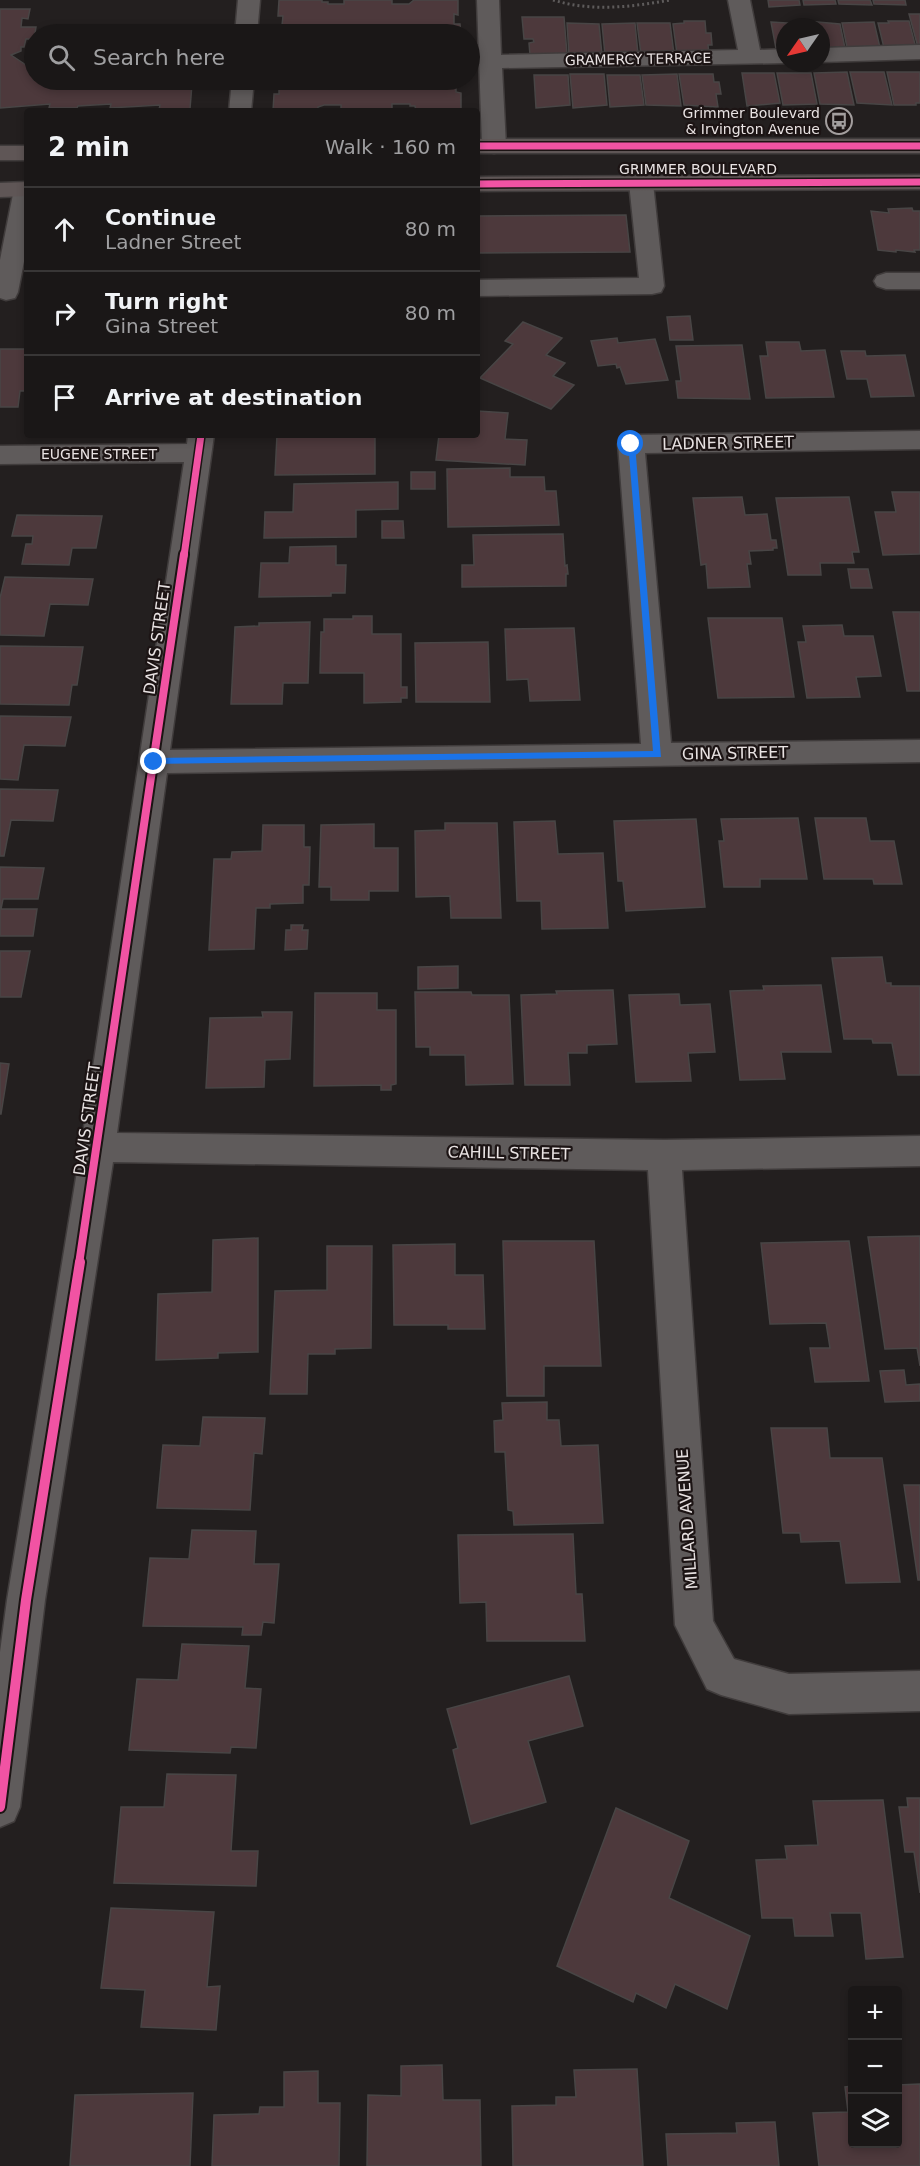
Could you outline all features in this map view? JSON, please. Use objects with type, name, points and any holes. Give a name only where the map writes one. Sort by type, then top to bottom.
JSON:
[{"type":"main road","name":"GRIMMER BOULEVARD","points":[[485,146],[920,146]]},
{"type":"main road","points":[[0,153],[24,153]]},
{"type":"main road","name":"GRIMMER BOULEVARD","points":[[480,184],[920,182]]},
{"type":"main road","points":[[0,190],[24,189]]},
{"type":"street","points":[[247,24],[249,0]]},
{"type":"street","points":[[485,146],[484,53],[488,0]]},
{"type":"street","points":[[739,0],[750,57]]},
{"type":"street","points":[[830,55],[920,52]]},
{"type":"street","name":"GRAMERCY TERRACE","points":[[484,53],[776,56]]},
{"type":"street","points":[[240,108],[242,90]]},
{"type":"street","points":[[480,288],[652,286],[641,183]]},
{"type":"street","points":[[11,292],[24,203]]},
{"type":"street","points":[[886,281],[920,281]]},
{"type":"street","name":"LADNER STREET","points":[[657,754],[631,444],[920,440]]},
{"type":"street","name":"EUGENE STREET","points":[[0,455],[200,444]]},
{"type":"street","name":"DAVIS STREET","points":[[0,1807],[13,1600],[98,1148],[200,444]]},
{"type":"street","name":"GINA STREET","points":[[154,762],[920,751]]},
{"type":"street","name":"CAHILL STREET","points":[[98,1148],[664,1155],[920,1151]]},
{"type":"street","name":"MILLARD AVENUE","points":[[664,1155],[693,1625],[721,1675],[789,1694],[920,1692]]},
{"type":"path","points":[[553,0],[590,6],[637,7],[670,0]]},
{"type":"building","points":[[279,0],[322,0],[328,4],[344,4],[344,0],[392,0],[392,4],[409,4],[414,0],[458,0],[458,15],[454,14],[454,24],[282,24],[283,16],[278,16]]},
{"type":"building","points":[[768,0],[799,0],[800,5],[769,7]]},
{"type":"building","points":[[803,0],[835,0],[836,4],[804,5]]},
{"type":"building","points":[[838,0],[870,0],[872,5],[839,4]]},
{"type":"building","points":[[873,0],[905,0],[906,5],[874,4]]},
{"type":"building","points":[[0,9],[30,9],[28,19],[22,18],[24,47],[21,47],[21,51],[11,55],[24,64],[24,90],[192,90],[190,108],[159,108],[160,105],[110,108],[111,104],[78,106],[77,108],[49,108],[50,104],[0,108]]},
{"type":"building","points":[[909,14],[920,14],[920,51],[919,51]]},
{"type":"building","points":[[522,17],[564,17],[567,54],[530,55],[529,43],[534,42],[533,39],[524,39]]},
{"type":"building","points":[[684,21],[705,21],[706,33],[711,33],[712,45],[708,45],[709,54],[677,54],[673,24],[684,23]]},
{"type":"building","points":[[888,21],[909,21],[917,52],[885,52],[878,23],[889,23]]},
{"type":"building","points":[[771,22],[776,22],[776,49]]},
{"type":"building","points":[[874,22],[881,52],[848,52],[842,23]]},
{"type":"building","points":[[567,23],[599,24],[602,55],[569,55]]},
{"type":"building","points":[[635,23],[638,54],[605,55],[602,24]]},
{"type":"building","points":[[637,23],[670,23],[674,54],[641,54]]},
{"type":"building","points":[[830,23],[840,24],[846,53],[830,53]]},
{"type":"building","points":[[847,72],[854,105],[820,104],[814,73]]},
{"type":"building","points":[[850,72],[884,72],[892,105],[857,103]]},
{"type":"building","points":[[887,72],[920,72],[920,103],[894,105]]},
{"type":"building","points":[[742,73],[774,73],[780,103],[747,106]]},
{"type":"building","points":[[777,73],[811,73],[817,104],[783,105]]},
{"type":"building","points":[[570,74],[604,74],[607,105],[573,108]]},
{"type":"building","points":[[677,74],[681,106],[646,105],[642,75]]},
{"type":"building","points":[[679,74],[713,74],[714,82],[719,82],[721,94],[716,94],[718,107],[684,105]]},
{"type":"building","points":[[534,75],[568,75],[570,105],[536,108]]},
{"type":"building","points":[[607,75],[640,75],[644,105],[610,107]]},
{"type":"building","points":[[279,90],[456,90],[461,93],[461,108],[415,108],[410,104],[392,104],[392,108],[341,108],[341,105],[324,105],[318,108],[273,108],[274,94],[279,94]]},
{"type":"building","points":[[912,208],[913,211],[920,211],[920,250],[914,250],[915,252],[896,250],[896,252],[878,250],[871,211],[889,213],[888,209]]},
{"type":"building","points":[[626,215],[630,252],[480,253],[480,216]]},
{"type":"building","points":[[690,316],[693,340],[670,340],[667,317]]},
{"type":"building","points":[[523,322],[562,338],[546,355],[565,363],[553,376],[574,385],[551,409],[480,378],[513,344],[505,341]]},
{"type":"building","points":[[617,338],[618,343],[655,339],[668,380],[626,384],[620,367],[617,368],[616,364],[598,366],[591,341]]},
{"type":"building","points":[[766,342],[799,342],[801,351],[825,350],[834,397],[766,398],[760,356],[768,356]]},
{"type":"building","points":[[742,345],[750,399],[678,398],[676,381],[681,381],[676,346]]},
{"type":"building","points":[[0,349],[24,349],[24,391],[20,391],[18,407],[0,407]]},
{"type":"building","points":[[841,351],[865,351],[866,356],[905,355],[914,396],[871,397],[867,379],[847,379]]},
{"type":"building","points":[[480,411],[508,413],[505,439],[527,440],[525,465],[436,460],[439,438],[480,438]]},
{"type":"building","points":[[277,438],[375,438],[375,474],[275,475]]},
{"type":"building","points":[[510,468],[510,477],[544,477],[545,491],[556,491],[559,525],[448,527],[447,469]]},
{"type":"building","points":[[411,472],[435,472],[435,489],[411,489]]},
{"type":"building","points":[[398,482],[398,509],[356,510],[356,537],[264,538],[265,512],[293,512],[294,484]]},
{"type":"building","points":[[892,492],[920,492],[920,554],[883,555],[875,512],[896,512]]},
{"type":"building","points":[[742,497],[745,515],[767,514],[771,540],[776,540],[777,548],[749,551],[751,564],[747,564],[750,587],[708,588],[706,564],[701,565],[693,498]]},
{"type":"building","points":[[849,497],[859,552],[852,552],[854,563],[820,563],[821,575],[788,575],[776,498]]},
{"type":"building","points":[[17,515],[102,516],[96,548],[72,548],[69,565],[22,564],[26,544],[32,544],[33,536],[12,536]]},
{"type":"building","points":[[382,521],[403,521],[404,538],[382,538]]},
{"type":"building","points":[[563,534],[565,566],[567,565],[568,574],[566,574],[566,586],[462,587],[462,565],[474,565],[473,535]]},
{"type":"building","points":[[336,546],[336,565],[346,565],[345,593],[331,593],[331,596],[259,597],[261,563],[289,563],[290,547]]},
{"type":"building","points":[[848,569],[868,569],[872,588],[851,588]]},
{"type":"building","points":[[5,577],[93,579],[88,605],[50,604],[44,636],[0,635],[0,598]]},
{"type":"building","points":[[893,612],[920,612],[920,691],[907,691]]},
{"type":"building","points":[[353,616],[372,616],[372,634],[401,634],[401,687],[407,687],[407,698],[401,698],[401,702],[364,703],[364,673],[320,673],[321,632],[324,632],[324,619],[353,619]]},
{"type":"building","points":[[708,618],[782,618],[794,697],[718,698]]},
{"type":"building","points":[[310,622],[308,683],[283,683],[282,704],[231,704],[235,627],[259,626],[259,623]]},
{"type":"building","points":[[842,625],[844,636],[873,636],[881,676],[856,677],[860,697],[807,698],[798,642],[806,642],[803,626]]},
{"type":"building","points":[[574,628],[580,700],[530,701],[528,679],[507,680],[505,629]]},
{"type":"building","points":[[488,642],[490,702],[416,702],[415,643]]},
{"type":"building","points":[[0,646],[83,647],[77,685],[72,685],[69,705],[0,704]]},
{"type":"building","points":[[0,716],[71,717],[65,746],[24,745],[18,780],[0,779]]},
{"type":"building","points":[[0,789],[58,790],[53,821],[11,820],[4,856],[0,856]]},
{"type":"building","points":[[798,818],[807,879],[760,879],[760,887],[724,887],[719,841],[724,841],[721,819]]},
{"type":"building","points":[[815,818],[866,818],[870,841],[894,841],[902,884],[874,884],[873,879],[824,879]]},
{"type":"building","points":[[696,819],[705,907],[626,911],[623,881],[618,881],[614,821]]},
{"type":"building","points":[[555,821],[558,854],[603,853],[608,928],[542,929],[541,901],[517,901],[514,822]]},
{"type":"building","points":[[445,823],[497,823],[501,918],[451,918],[450,896],[416,897],[415,831],[445,830]]},
{"type":"building","points":[[374,824],[374,848],[398,848],[398,891],[369,891],[369,900],[331,900],[331,887],[319,887],[321,825]]},
{"type":"building","points":[[263,825],[304,825],[304,847],[310,847],[309,885],[303,885],[303,903],[270,904],[270,908],[256,908],[254,949],[209,950],[214,859],[231,859],[232,852],[262,851]]},
{"type":"building","points":[[0,867],[44,868],[38,899],[3,899],[1,909],[37,909],[33,936],[0,936]]},
{"type":"building","points":[[291,925],[303,925],[302,930],[308,930],[307,949],[285,950],[286,930],[291,930]]},
{"type":"building","points":[[0,951],[30,951],[21,997],[0,997]]},
{"type":"building","points":[[882,957],[886,983],[891,983],[891,986],[920,986],[920,1075],[898,1075],[892,1043],[873,1043],[872,1039],[844,1039],[832,958]]},
{"type":"building","points":[[458,966],[458,988],[418,989],[418,967]]},
{"type":"building","points":[[821,985],[831,1052],[781,1052],[785,1079],[740,1080],[730,991],[764,990],[763,986]]},
{"type":"building","points":[[613,990],[617,1044],[587,1045],[587,1053],[568,1053],[570,1085],[525,1085],[521,995],[557,994],[556,991]]},
{"type":"building","points":[[415,992],[509,995],[513,1084],[466,1085],[465,1055],[430,1055],[430,1047],[416,1047]]},
{"type":"building","points":[[315,993],[377,993],[377,1010],[396,1010],[396,1084],[391,1085],[391,1090],[381,1090],[381,1085],[314,1086]]},
{"type":"building","points":[[679,994],[680,1005],[710,1004],[715,1052],[688,1053],[691,1081],[636,1082],[629,995]]},
{"type":"building","points":[[262,1012],[292,1012],[290,1059],[265,1060],[264,1087],[206,1088],[210,1018],[263,1017]]},
{"type":"building","points":[[0,1063],[9,1064],[1,1114],[0,1114]]},
{"type":"building","points":[[920,1236],[920,1366],[917,1348],[885,1349],[868,1237]]},
{"type":"building","points":[[258,1238],[258,1352],[218,1353],[218,1358],[156,1360],[158,1294],[212,1292],[213,1240]]},
{"type":"building","points":[[503,1241],[594,1241],[601,1366],[544,1366],[544,1396],[507,1396]]},
{"type":"building","points":[[849,1241],[869,1381],[815,1382],[810,1348],[830,1348],[826,1323],[770,1324],[761,1243]]},
{"type":"building","points":[[455,1244],[455,1275],[483,1275],[485,1329],[448,1329],[448,1325],[394,1325],[393,1245]]},
{"type":"building","points":[[327,1246],[372,1246],[371,1348],[335,1349],[335,1354],[308,1354],[307,1394],[270,1394],[275,1291],[327,1290]]},
{"type":"building","points":[[904,1370],[906,1385],[920,1384],[920,1401],[885,1402],[880,1371]]},
{"type":"building","points":[[547,1402],[547,1420],[559,1420],[561,1446],[598,1445],[603,1523],[514,1525],[513,1511],[508,1510],[505,1452],[495,1452],[494,1421],[503,1420],[502,1403]]},
{"type":"building","points":[[203,1417],[265,1418],[262,1454],[254,1453],[250,1510],[157,1508],[163,1445],[200,1446]]},
{"type":"building","points":[[771,1428],[827,1428],[830,1458],[882,1458],[900,1582],[846,1583],[840,1541],[801,1542],[800,1533],[783,1533]]},
{"type":"building","points":[[904,1485],[920,1485],[920,1580],[918,1580]]},
{"type":"building","points":[[192,1530],[256,1531],[254,1564],[279,1564],[274,1623],[263,1622],[261,1635],[242,1635],[243,1627],[143,1626],[150,1558],[189,1559]]},
{"type":"building","points":[[573,1534],[576,1594],[582,1594],[585,1641],[487,1641],[486,1602],[460,1603],[458,1535]]},
{"type":"building","points":[[182,1644],[249,1646],[245,1688],[261,1689],[256,1748],[231,1747],[230,1753],[129,1750],[137,1679],[178,1680]]},
{"type":"building","points":[[569,1676],[583,1726],[528,1741],[546,1802],[471,1824],[453,1750],[458,1748],[447,1709]]},
{"type":"building","points":[[167,1774],[236,1775],[231,1851],[258,1851],[256,1886],[114,1883],[121,1807],[164,1807]]},
{"type":"building","points":[[907,1798],[920,1798],[920,1893],[914,1852],[905,1852],[899,1807],[908,1807]]},
{"type":"building","points":[[883,1800],[903,1957],[866,1959],[861,1913],[830,1913],[833,1936],[795,1936],[793,1918],[762,1918],[756,1860],[787,1859],[785,1846],[818,1845],[813,1801]]},
{"type":"building","points":[[616,1808],[689,1841],[669,1898],[750,1936],[727,2009],[675,1984],[666,2008],[636,1993],[633,2002],[557,1966]]},
{"type":"building","points":[[111,1908],[214,1912],[207,1987],[220,1986],[216,2030],[141,2027],[145,1990],[101,1988]]},
{"type":"building","points":[[442,2065],[443,2100],[480,2100],[481,2166],[367,2166],[368,2095],[401,2096],[401,2066]]},
{"type":"building","points":[[637,2069],[643,2166],[513,2166],[512,2106],[556,2105],[556,2097],[576,2097],[574,2070]]},
{"type":"building","points":[[318,2071],[318,2103],[340,2103],[339,2166],[212,2166],[214,2115],[259,2114],[260,2107],[284,2107],[284,2072]]},
{"type":"building","points":[[920,2084],[920,2166],[819,2166],[813,2113],[848,2112],[848,2148],[902,2148],[902,2085]]},
{"type":"building","points":[[845,2087],[848,2087],[848,2112]]},
{"type":"building","points":[[193,2093],[190,2166],[70,2166],[75,2095]]},
{"type":"building","points":[[775,2122],[779,2166],[668,2166],[666,2134],[737,2133],[736,2123]]},
{"type":"cycle path","points":[[480,146],[920,146]]},
{"type":"cycle path","points":[[480,184],[920,182]]},
{"type":"cycle path","points":[[0,1807],[26,1600],[98,1147],[201,438]]},
{"type":"place","name":"Grimmer Boulevard & Irvington Avenue","points":[[839,121]]},
{"type":"route","points":[[154,762],[657,754],[631,444]]}]
